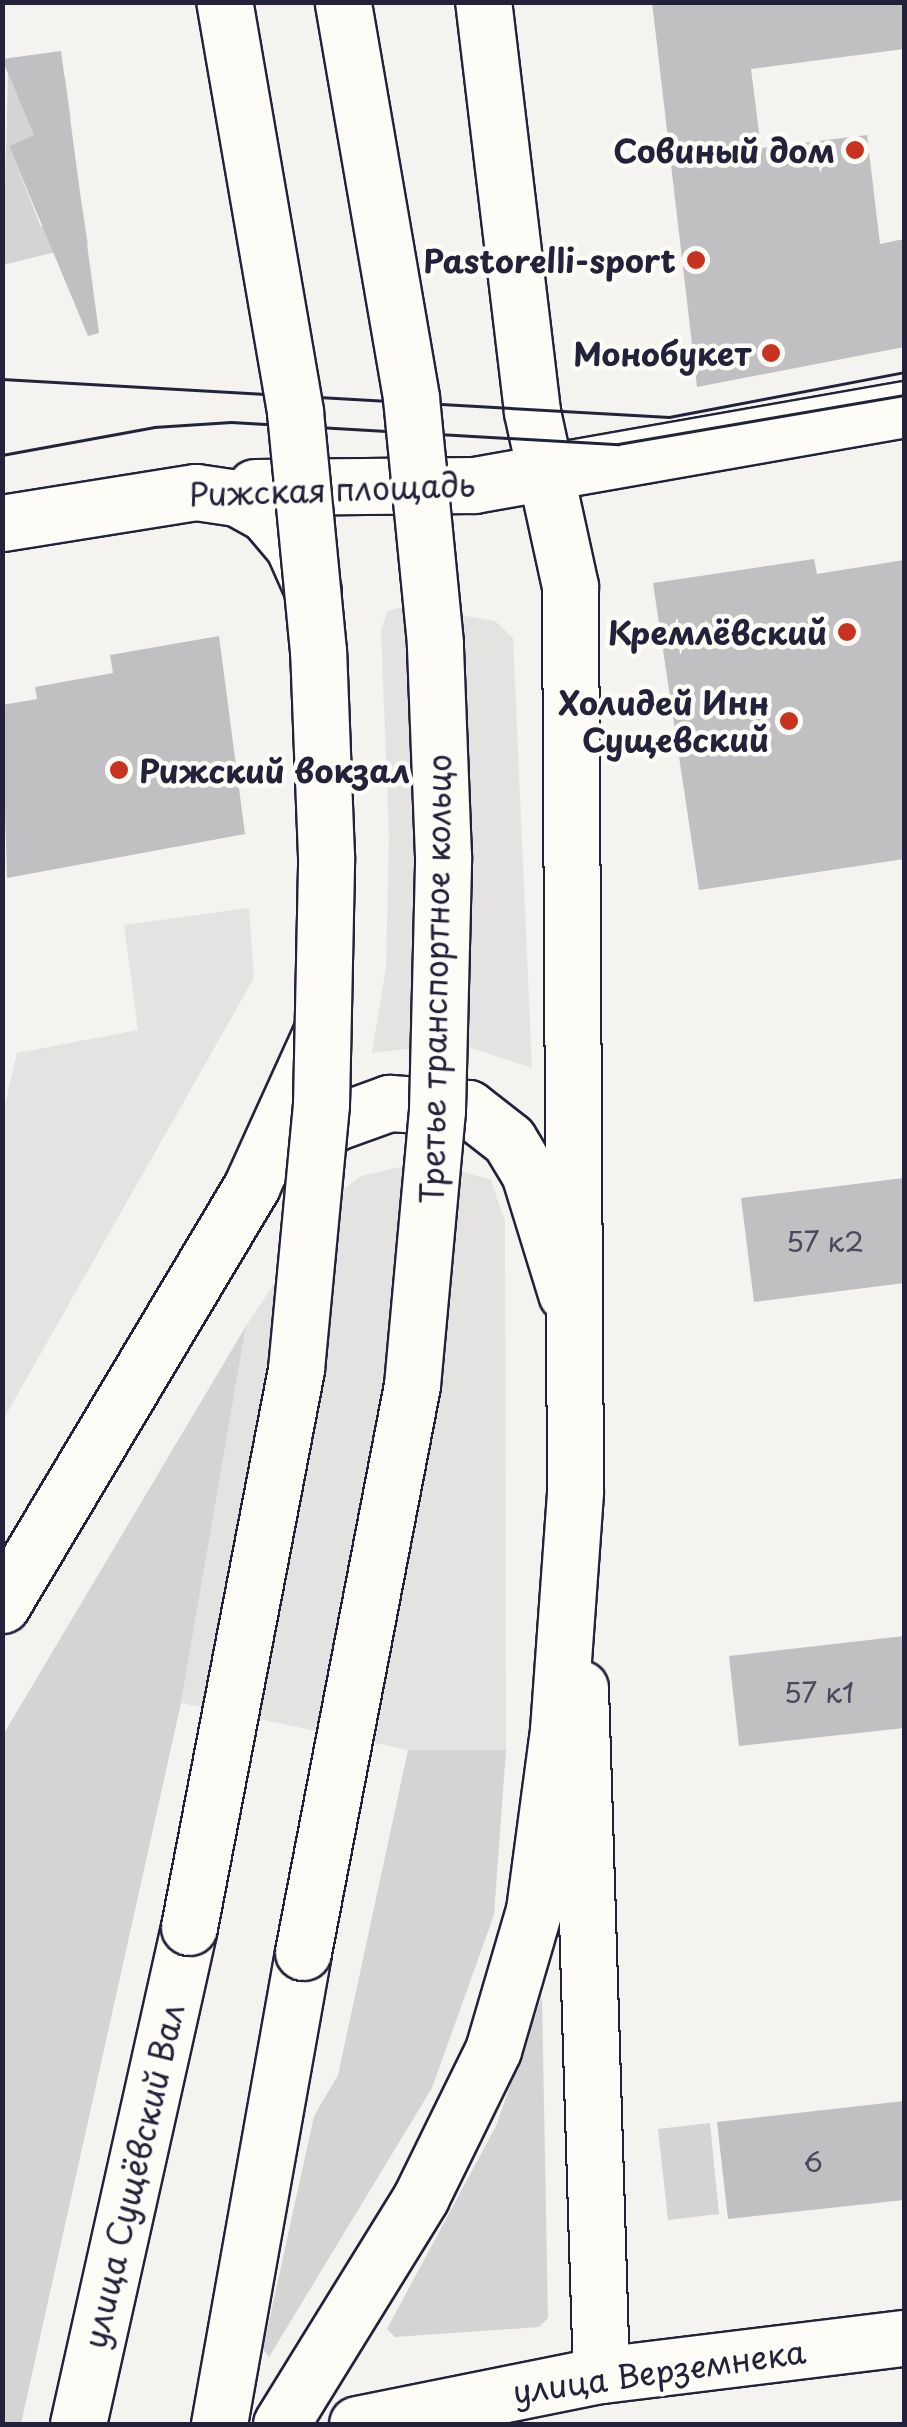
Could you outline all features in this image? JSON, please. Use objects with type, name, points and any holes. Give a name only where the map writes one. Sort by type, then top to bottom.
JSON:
[{"type":"main road","name":"улица Сущёвский Вал","points":[[78,2424],[188,1927],[298,1352],[321,1104],[326,856],[318,652],[295,411],[224,2]]},
{"type":"main road","name":"Третье транспортное кольцо","points":[[219,2424],[303,1952],[412,1386],[437,1110],[443,856],[435,643],[411,397],[343,2]]},
{"type":"main road","points":[[483,2],[532,411],[570,586],[575,1491],[602,2375]]},
{"type":"main road","name":"Рижская площадь","points":[[2,523],[196,492],[405,490],[548,473],[904,409]]},
{"type":"main road","points":[[2,1605],[252,1186],[310,1068],[326,1015],[321,620],[293,546],[266,514],[196,492]]},
{"type":"main road","points":[[252,1186],[312,1136],[360,1111],[414,1101],[468,1108],[509,1140],[528,1173],[574,1330]]},
{"type":"main road","points":[[282,2424],[462,2122],[516,1982],[549,1821],[575,1491]]},
{"type":"main road","name":"улица Верземнека","points":[[357,2424],[602,2375],[904,2338]]},
{"type":"shaded area","points":[[8,73],[18,97],[65,77],[71,119],[9,146],[41,227],[83,211],[88,244],[3,265]]},
{"type":"shaded area","points":[[406,606],[495,621],[513,638],[532,1068],[457,1043],[372,1053],[386,967],[389,837],[381,630],[388,611]]},
{"type":"shaded area","points":[[249,908],[254,978],[3,1420],[2,1118],[17,1053],[138,1030],[124,925]]},
{"type":"shaded area","points":[[426,1161],[491,1180],[505,1222],[506,1750],[408,1750],[181,1703],[246,1326],[331,1199],[361,1176]]},
{"type":"shaded area","points":[[246,1326],[181,1703],[21,2424],[3,2424],[3,1735]]},
{"type":"shaded area","points":[[408,1750],[506,1750],[494,1915],[432,2088],[269,2357],[263,2349],[314,2116],[338,2075]]},
{"type":"shaded area","points":[[542,1996],[548,2318],[539,2327],[395,2337],[387,2329],[496,2126]]},
{"type":"shaded area","points":[[710,2123],[719,2214],[668,2220],[658,2129]]},
{"type":"building","points":[[652,2],[904,2],[904,49],[751,69],[761,148],[867,135],[880,244],[904,239],[904,347],[697,387]]},
{"type":"building","points":[[61,51],[99,333],[88,336],[9,146],[34,135],[2,59]]},
{"type":"building","name":"Холидей Инн Сущевский","points":[[814,559],[817,574],[904,560],[904,859],[699,890],[653,583]]},
{"type":"building","name":"Рижский вокзал","points":[[219,636],[245,834],[7,878],[2,705],[37,699],[35,687],[113,673],[110,655]]},
{"type":"building","points":[[904,1178],[904,1283],[754,1302],[741,1198]]},
{"type":"building","points":[[904,1636],[904,1728],[739,1746],[729,1656]]},
{"type":"building","points":[[904,2101],[904,2200],[728,2219],[717,2122]]},
{"type":"tram line","points":[[2,379],[669,417],[904,372]]},
{"type":"tram line","points":[[2,455],[154,427],[231,422],[618,444],[904,395]]},
{"type":"place","name":"Совиный дом","points":[[855,150]]},
{"type":"place","name":"Pastorelli-sport","points":[[696,260]]},
{"type":"place","name":"Монобукет","points":[[771,353]]},
{"type":"place","name":"Кремлёвский","points":[[847,632]]},
{"type":"place","name":"Холидей Инн Сущевский","points":[[789,721]]},
{"type":"place","name":"Рижский вокзал","points":[[119,770]]}]
